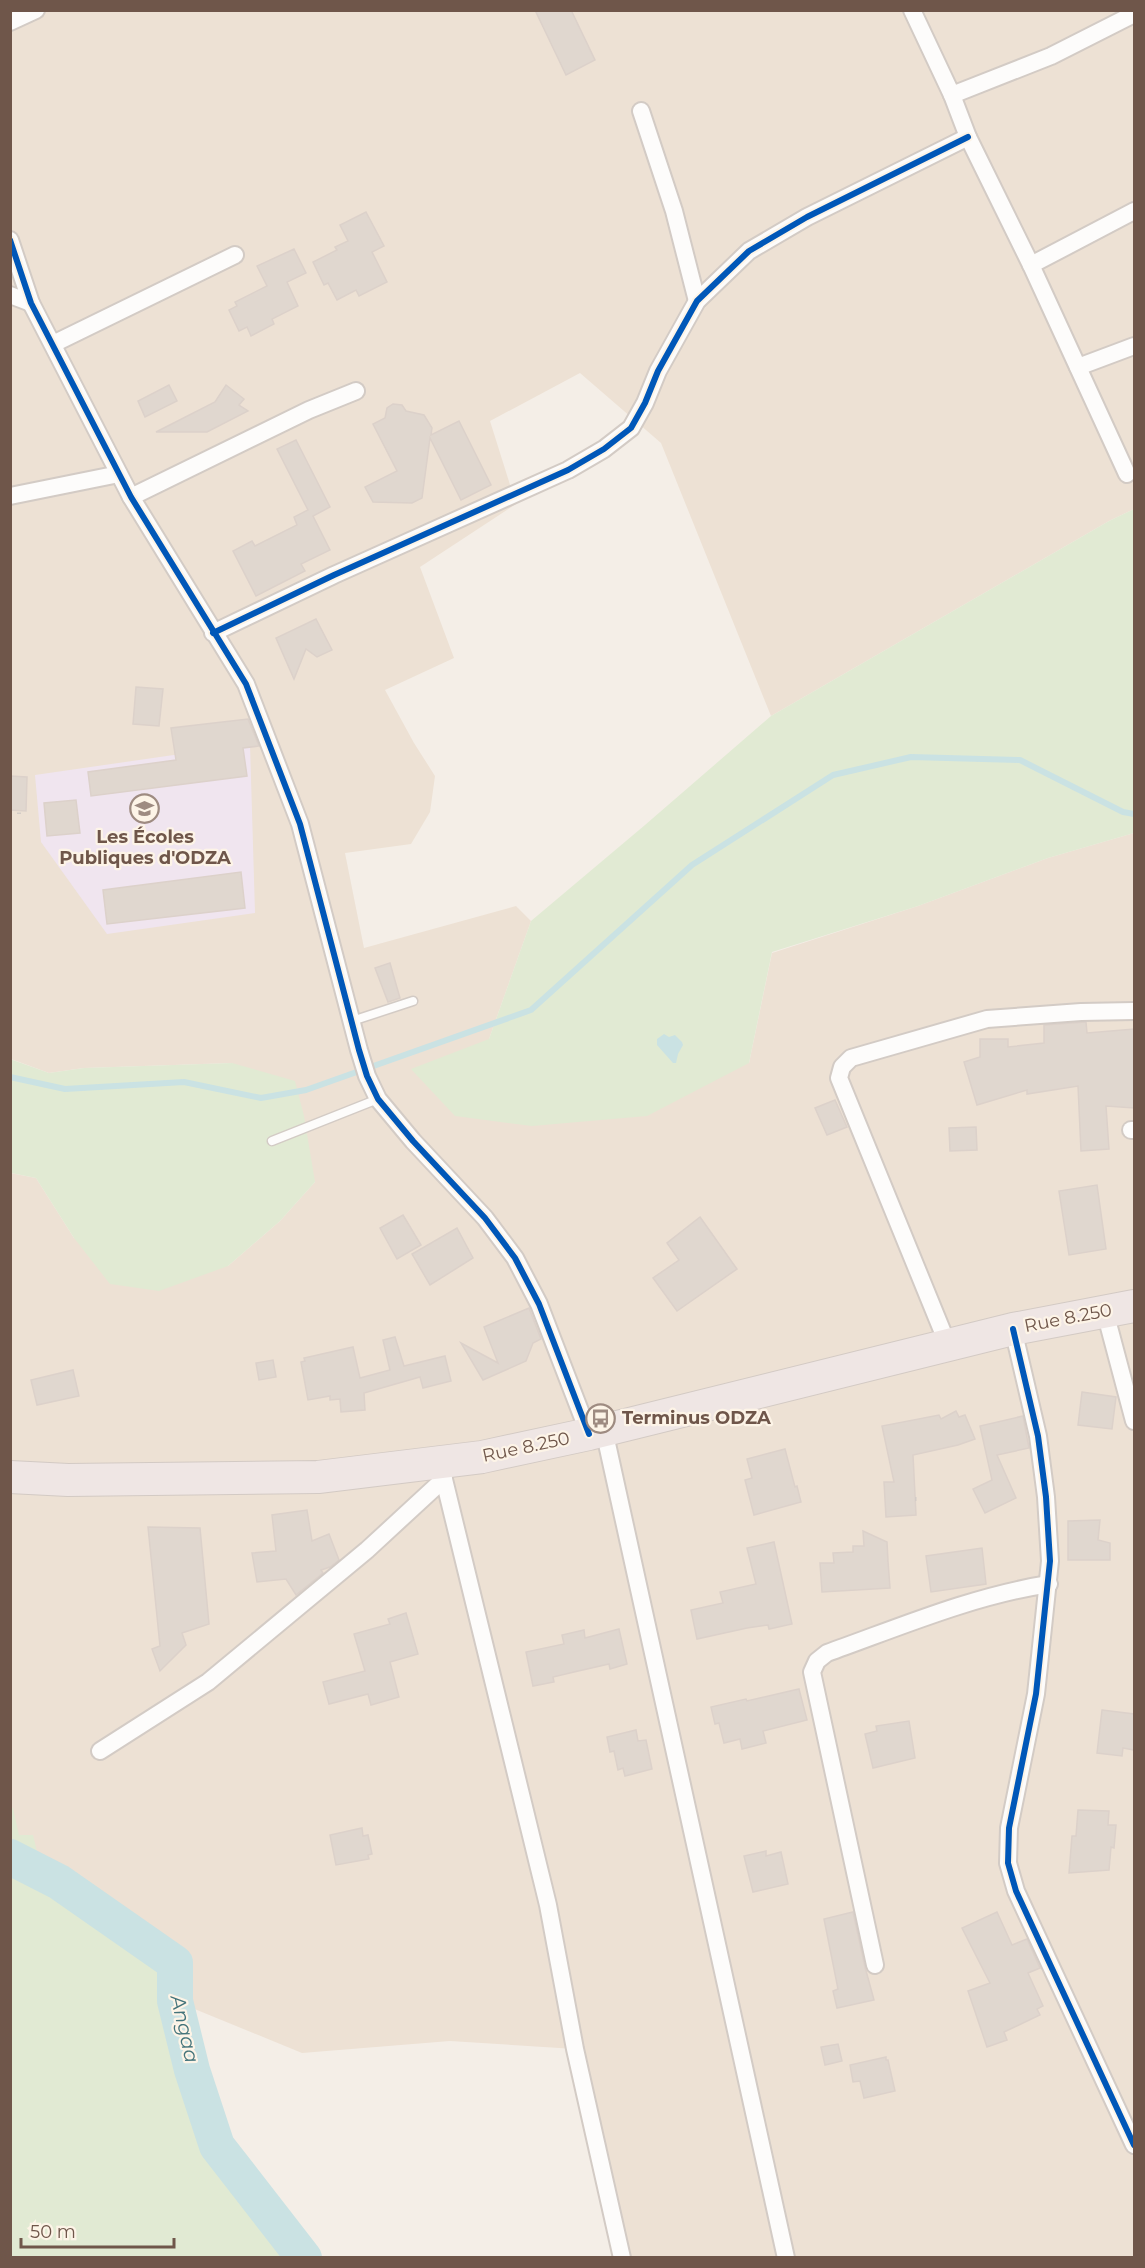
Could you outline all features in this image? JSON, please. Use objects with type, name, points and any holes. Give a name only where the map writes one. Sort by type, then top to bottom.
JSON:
[{"type":"highway","name":"Rue 8.250","points":[[10,1477],[68,1480],[318,1477],[442,1471],[482,1457],[597,1432],[1013,1329],[1120,1309]]},
{"type":"street","points":[[10,22],[36,10]]},
{"type":"street","points":[[912,10],[952,94],[968,138],[1032,265],[1127,474]]},
{"type":"street","points":[[952,94],[1051,56],[1134,14]]},
{"type":"street","points":[[641,111],[674,211],[697,301]]},
{"type":"street","points":[[213,633],[324,579],[568,470],[604,449],[631,428],[645,403],[658,371],[697,301],[749,251],[807,217],[968,138]]},
{"type":"street","points":[[1032,265],[1134,211]]},
{"type":"street","points":[[10,240],[31,303],[131,497],[246,684],[296,813],[367,1076],[378,1099],[413,1141],[484,1218],[515,1258],[539,1304],[597,1432],[786,2258]]},
{"type":"street","points":[[53,344],[235,255]]},
{"type":"street","points":[[10,295],[31,303]]},
{"type":"street","points":[[1078,367],[1134,345]]},
{"type":"street","points":[[131,497],[309,410],[356,391]]},
{"type":"street","points":[[10,496],[119,474]]},
{"type":"street","points":[[948,1345],[839,1078],[839,1072],[851,1058],[987,1019],[1081,1012],[1134,1011]]},
{"type":"street","points":[[1120,1309],[1134,1421]]},
{"type":"street","points":[[1013,1329],[1039,1446],[1046,1497],[1049,1584],[1036,1694],[1009,1828],[1008,1863],[1016,1891],[1129,2118],[1134,2145]]},
{"type":"street","points":[[100,1751],[208,1682],[367,1550],[442,1471]]},
{"type":"street","points":[[442,1471],[548,1905],[575,2049],[622,2258]]},
{"type":"street","points":[[875,1965],[812,1672],[817,1661],[827,1653],[948,1610],[1016,1589],[1049,1584]]},
{"type":"lane","points":[[352,1021],[413,1001]]},
{"type":"lane","points":[[272,1141],[378,1099]]},
{"type":"shaded area","points":[[11,11],[1134,11],[1134,509],[1109,521],[771,716],[661,443],[580,373],[490,421],[516,504],[420,567],[454,658],[385,690],[435,776],[430,812],[411,844],[345,853],[364,948],[516,906],[531,921],[489,1039],[749,1063],[772,953],[918,906],[1048,858],[1134,833],[1134,2257],[622,2257],[575,2049],[450,2041],[302,2053],[175,2001],[175,1963],[59,1882],[11,1857],[10,1173],[36,1178],[74,1238],[228,1266],[280,1221],[315,1182],[232,1063],[84,1068],[49,1073],[11,1059]]},
{"type":"shaded area","name":"Les Écoles Publiques d'ODZA","points":[[250,744],[255,913],[107,934],[41,842],[35,775]]},
{"type":"green space","points":[[1134,509],[1134,833],[1048,858],[918,906],[772,952],[749,1063],[647,1116],[532,1126],[455,1116],[411,1069],[489,1039],[531,921],[771,716],[1109,521]]},
{"type":"green space","points":[[10,1059],[49,1073],[84,1068],[232,1063],[295,1081],[304,1116],[315,1182],[280,1221],[228,1266],[159,1291],[110,1284],[74,1238],[36,1178],[11,1173]]},
{"type":"green space","points":[[13,1808],[19,1835],[33,1835],[40,1864],[59,1882],[175,1963],[175,2001],[192,2070],[217,2146],[304,2257],[11,2257],[10,1809]]},
{"type":"water","points":[[664,1034],[669,1037],[675,1035],[682,1042],[676,1063],[673,1063],[657,1045],[657,1039]]},
{"type":"building","points":[[535,10],[571,10],[595,60],[566,75]]},
{"type":"building","points":[[366,212],[384,246],[372,252],[387,282],[359,296],[356,290],[337,300],[328,283],[324,285],[313,262],[337,250],[335,247],[348,241],[340,225]]},
{"type":"building","points":[[294,249],[306,273],[287,282],[298,306],[272,319],[274,324],[251,336],[247,327],[239,331],[229,310],[237,306],[235,302],[267,286],[257,266]]},
{"type":"building","points":[[169,385],[177,401],[145,417],[138,401]]},
{"type":"building","points":[[226,385],[244,399],[239,405],[248,411],[207,432],[156,432],[215,402]]},
{"type":"building","points":[[393,404],[402,405],[406,411],[424,415],[432,428],[431,435],[459,421],[491,485],[461,500],[430,438],[422,498],[412,503],[373,502],[365,487],[397,471],[373,424],[385,418],[387,408]]},
{"type":"building","points":[[296,440],[330,507],[313,516],[330,550],[301,564],[305,571],[256,596],[233,551],[252,541],[255,546],[297,525],[294,517],[308,510],[277,449]]},
{"type":"building","points":[[316,619],[332,650],[317,657],[306,649],[294,679],[276,638]]},
{"type":"building","points":[[136,687],[163,689],[159,726],[133,724]]},
{"type":"building","points":[[248,719],[259,746],[243,748],[247,776],[91,796],[88,772],[176,760],[171,728]]},
{"type":"building","points":[[10,776],[27,777],[26,811],[10,810]]},
{"type":"building","points":[[76,800],[80,833],[47,836],[44,803]]},
{"type":"building","points":[[241,872],[245,908],[107,924],[103,890]]},
{"type":"building","points":[[390,963],[400,998],[388,1002],[375,968]]},
{"type":"building","points":[[1086,1022],[1087,1033],[1134,1029],[1134,1108],[1106,1106],[1109,1149],[1081,1151],[1078,1086],[1027,1094],[1027,1090],[977,1105],[964,1062],[980,1057],[980,1039],[1008,1039],[1008,1047],[1044,1043],[1044,1025]]},
{"type":"building","points":[[835,1100],[847,1127],[827,1135],[815,1108]]},
{"type":"building","points":[[976,1127],[977,1150],[950,1151],[949,1128]]},
{"type":"building","points":[[1097,1185],[1106,1249],[1069,1255],[1059,1191]]},
{"type":"building","points":[[403,1215],[421,1245],[397,1259],[380,1228]]},
{"type":"building","points":[[700,1217],[737,1269],[677,1311],[653,1278],[679,1260],[667,1243]]},
{"type":"building","points":[[457,1228],[473,1258],[430,1285],[412,1254]]},
{"type":"building","points":[[529,1308],[541,1339],[533,1343],[526,1361],[483,1380],[461,1343],[498,1363],[484,1327]]},
{"type":"building","points":[[395,1337],[404,1366],[445,1356],[451,1381],[423,1388],[420,1377],[364,1393],[365,1410],[341,1412],[340,1399],[330,1400],[330,1396],[308,1400],[301,1362],[305,1361],[304,1358],[353,1347],[360,1378],[390,1370],[383,1340]]},
{"type":"building","points":[[273,1360],[276,1377],[259,1380],[256,1363]]},
{"type":"building","points":[[73,1370],[79,1396],[37,1405],[31,1380]]},
{"type":"building","points":[[1082,1392],[1116,1397],[1112,1429],[1078,1425]]},
{"type":"building","points":[[956,1411],[959,1417],[965,1415],[975,1439],[913,1455],[916,1515],[886,1517],[884,1482],[894,1482],[882,1426],[939,1415],[941,1419]]},
{"type":"building","points":[[1023,1416],[1029,1448],[997,1455],[1016,1498],[985,1513],[973,1489],[992,1480],[980,1426]]},
{"type":"building","points":[[785,1449],[801,1502],[754,1515],[745,1480],[752,1478],[747,1459]]},
{"type":"building","points":[[307,1510],[312,1541],[329,1534],[339,1560],[321,1570],[323,1573],[296,1595],[286,1579],[257,1582],[252,1553],[276,1551],[272,1515]]},
{"type":"building","points":[[1100,1520],[1098,1540],[1110,1543],[1110,1560],[1068,1560],[1068,1521]]},
{"type":"building","points":[[148,1527],[200,1528],[209,1624],[182,1633],[186,1645],[160,1671],[152,1649],[160,1646]]},
{"type":"building","points":[[863,1531],[887,1542],[890,1588],[822,1592],[820,1563],[834,1563],[833,1553],[853,1552],[853,1546],[864,1546]]},
{"type":"building","points":[[774,1542],[792,1624],[769,1629],[768,1625],[747,1628],[697,1639],[691,1610],[723,1603],[720,1592],[756,1584],[747,1548]]},
{"type":"building","points":[[982,1548],[986,1584],[931,1592],[926,1556]]},
{"type":"building","points":[[406,1613],[418,1654],[390,1662],[399,1697],[371,1705],[368,1694],[329,1704],[323,1682],[365,1671],[354,1634],[390,1624],[388,1619]]},
{"type":"building","points":[[619,1629],[627,1664],[610,1669],[609,1664],[574,1672],[553,1677],[554,1682],[533,1686],[526,1652],[564,1644],[562,1635],[584,1630],[585,1638]]},
{"type":"building","points":[[799,1689],[807,1720],[763,1731],[766,1743],[742,1749],[740,1739],[724,1743],[719,1723],[715,1724],[711,1707]]},
{"type":"building","points":[[1102,1710],[1134,1714],[1134,1750],[1123,1748],[1122,1756],[1097,1753]]},
{"type":"building","points":[[909,1721],[915,1758],[873,1768],[865,1734],[877,1731],[876,1726]]},
{"type":"building","points":[[636,1730],[638,1741],[646,1740],[652,1769],[625,1776],[623,1768],[618,1770],[614,1751],[610,1752],[607,1737]]},
{"type":"building","points":[[1078,1810],[1109,1811],[1108,1825],[1116,1825],[1109,1870],[1069,1873],[1072,1836],[1076,1836]]},
{"type":"building","points":[[362,1828],[363,1836],[368,1835],[372,1854],[368,1855],[369,1859],[336,1865],[330,1835]]},
{"type":"building","points":[[766,1851],[766,1856],[781,1852],[788,1884],[753,1892],[744,1856]]},
{"type":"building","points":[[853,1912],[874,2000],[837,2008],[833,1991],[838,1989],[824,1919]]},
{"type":"building","points":[[997,1912],[1012,1945],[1027,1939],[1040,1968],[1028,1973],[1043,2006],[1037,2009],[1040,2015],[1004,2032],[1007,2040],[987,2047],[968,1991],[990,1983],[962,1928]]},
{"type":"building","points":[[838,2044],[842,2061],[825,2065],[821,2047]]},
{"type":"building","points":[[886,2057],[895,2091],[864,2098],[860,2081],[853,2082],[850,2065]]},
{"type":"waterway","points":[[10,1077],[65,1089],[184,1082],[261,1098],[306,1090],[531,1010],[692,865],[833,775],[911,757],[1020,760],[1123,812],[1134,814]]},
{"type":"waterway","name":"Angaa","points":[[10,1857],[59,1882],[175,1963],[175,2001],[192,2070],[217,2146],[304,2258]]},
{"type":"cycle path","points":[[213,633],[334,575],[568,470],[604,449],[631,428],[645,403],[658,371],[697,301],[749,251],[807,217],[968,137]]},
{"type":"cycle path","points":[[10,240],[31,303],[131,497],[246,684],[300,824],[359,1050],[367,1076],[378,1099],[413,1141],[485,1218],[515,1258],[539,1304],[589,1434]]},
{"type":"cycle path","points":[[1013,1329],[1038,1436],[1046,1497],[1050,1561],[1036,1694],[1009,1828],[1008,1863],[1016,1891],[1134,2145]]},
{"type":"place","name":"Les Écoles Publiques d'ODZA","points":[[145,808]]},
{"type":"place","name":"Terminus ODZA","points":[[601,1418]]}]
